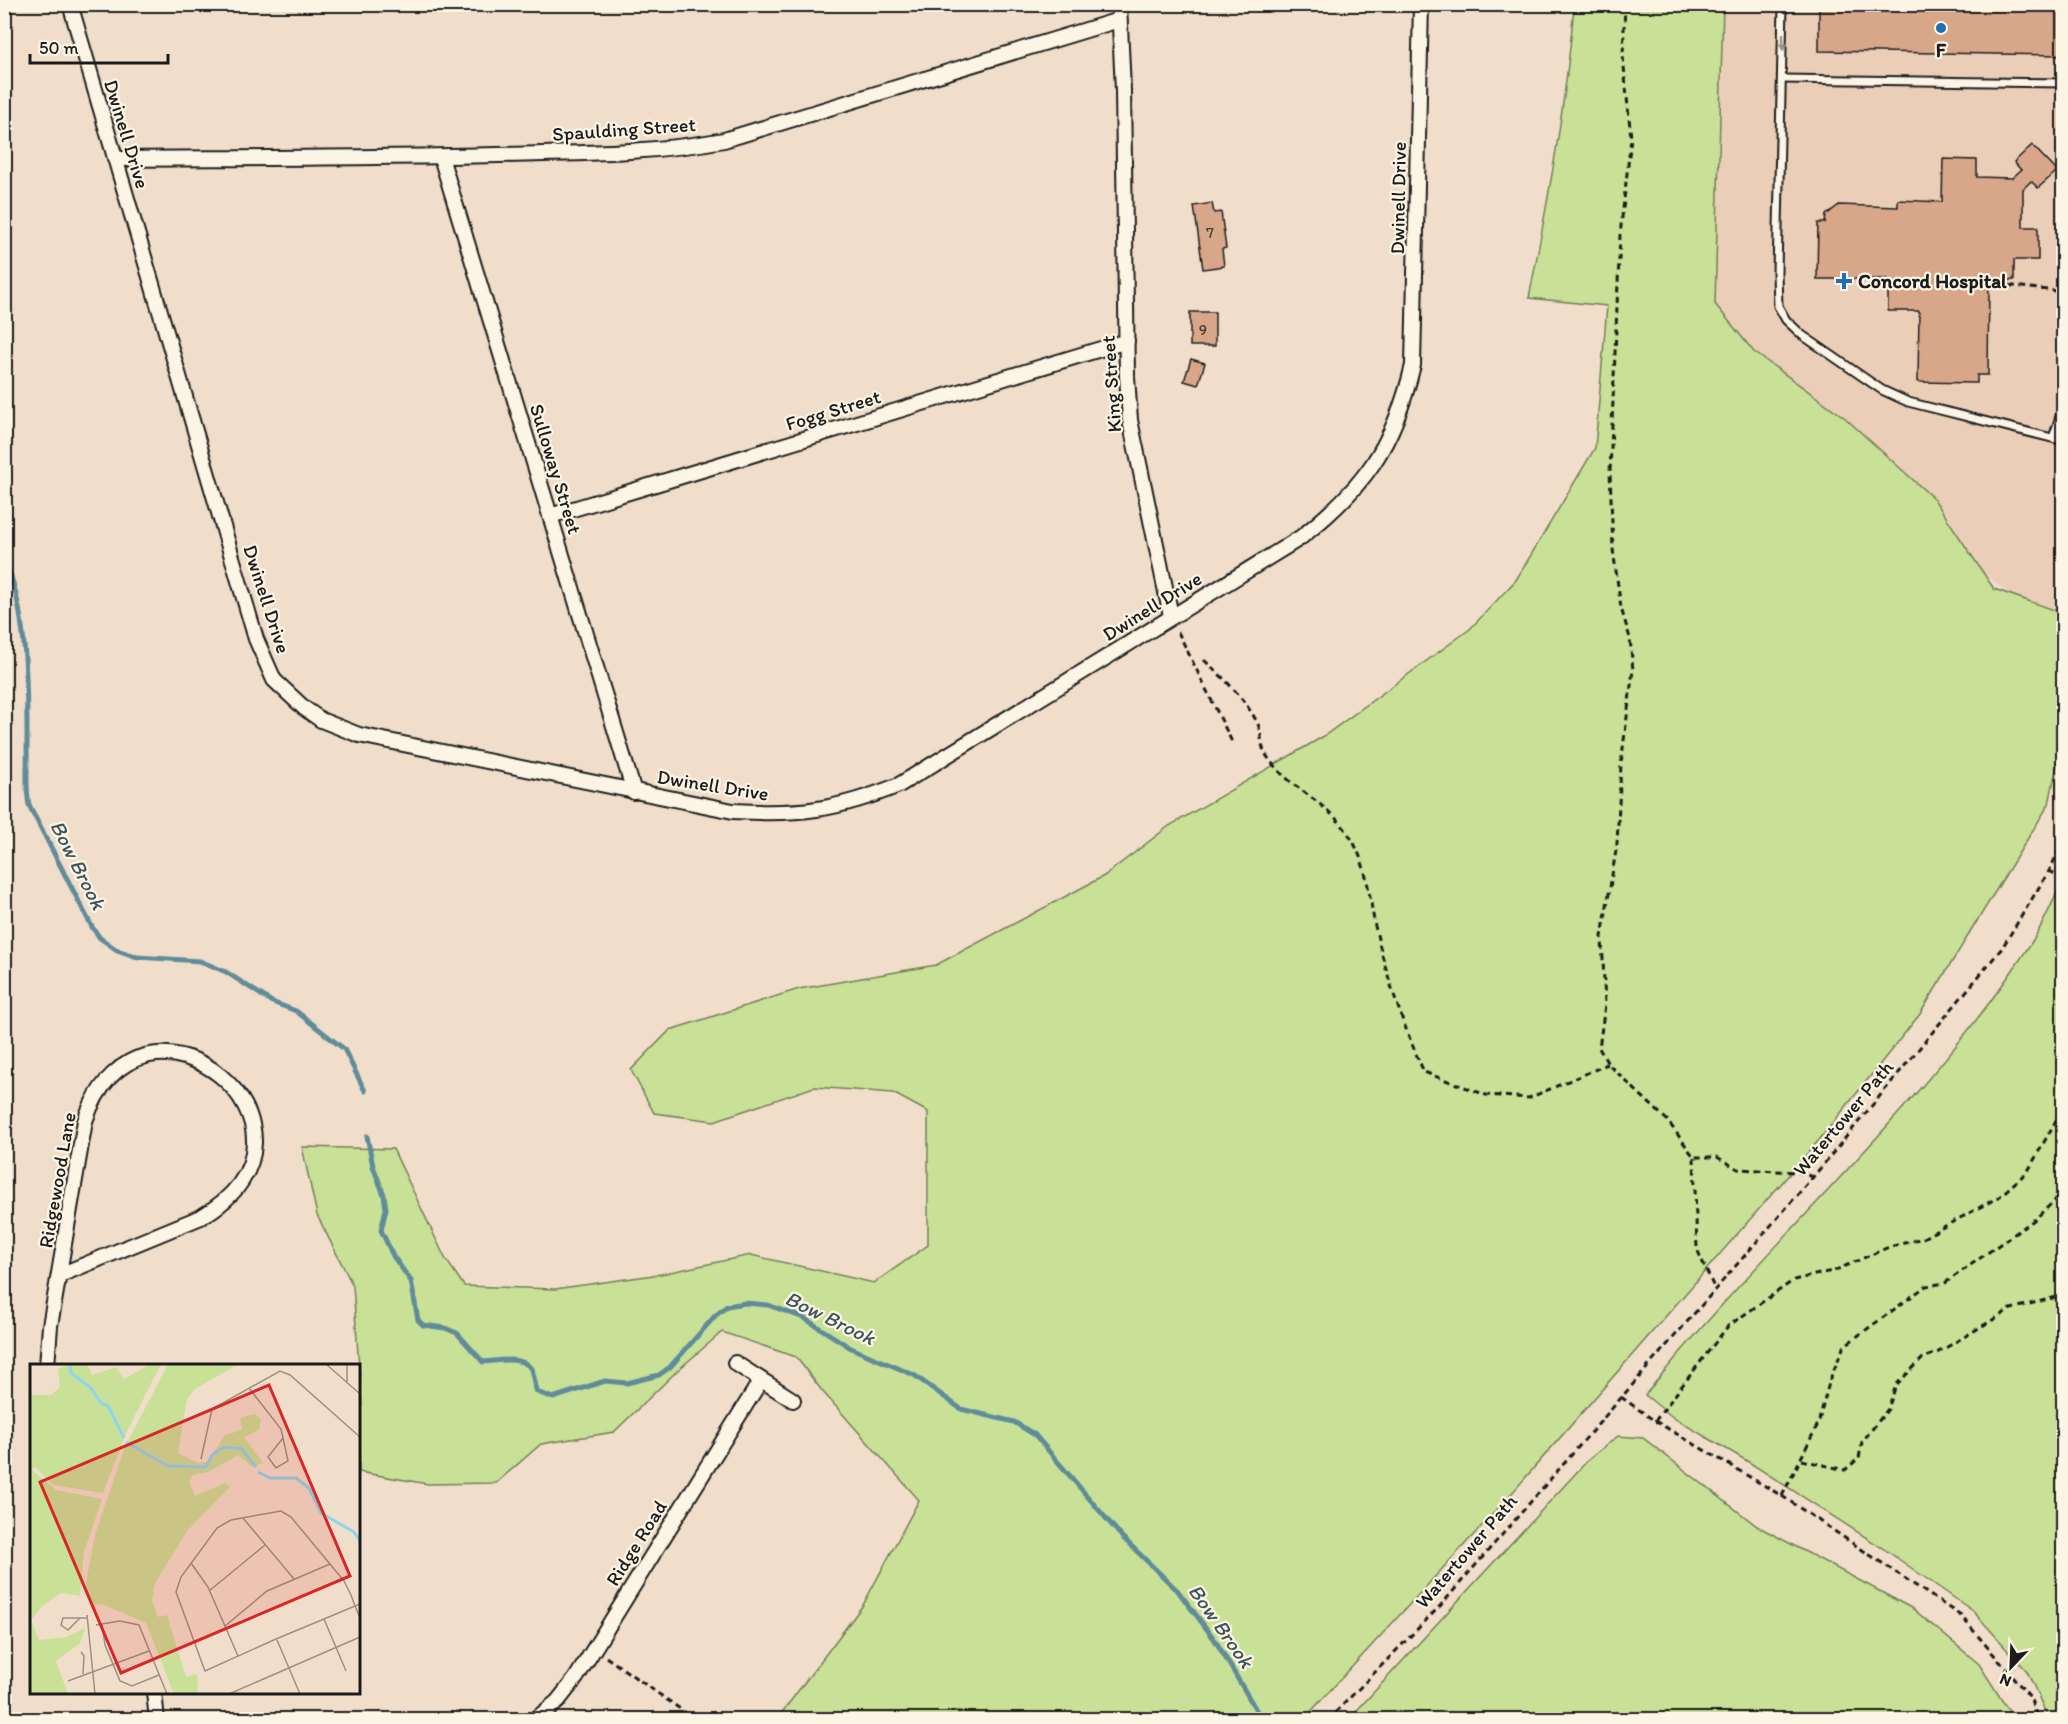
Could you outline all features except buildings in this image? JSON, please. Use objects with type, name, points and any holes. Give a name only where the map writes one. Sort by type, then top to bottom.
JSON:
[{"type":"street","name":"Dwinell Drive","points":[[70,4],[256,639],[274,680],[321,720],[360,735],[733,811],[776,814],[818,811],[860,801],[899,785],[1300,538],[1333,512],[1362,481],[1384,446],[1403,407],[1413,365],[1421,4]]},
{"type":"street","name":"King Street","points":[[1119,4],[1123,63],[1130,420],[1171,616]]},
{"type":"street","name":"Spaulding Street","points":[[115,159],[441,157],[639,152],[724,140],[1119,20]]},
{"type":"street","name":"Sulloway Street","points":[[441,157],[634,792]]},
{"type":"street","name":"Fogg Street","points":[[550,516],[1127,341]]},
{"type":"street","name":"Ridgewood Lane","points":[[47,1364],[50,1326],[85,1121],[92,1102],[103,1085],[117,1071],[135,1061],[154,1056],[175,1055],[194,1059],[213,1068],[228,1080],[241,1097],[249,1115],[252,1135],[251,1156],[244,1175],[233,1193],[219,1207],[201,1217],[60,1275]]},
{"type":"street","points":[[735,1363],[793,1400]]},
{"type":"street","name":"Ridge Road","points":[[535,1719],[567,1690],[761,1380]]},
{"type":"street","points":[[154,1694],[157,1719]]},
{"type":"lane","points":[[1783,4],[1777,273],[1778,306],[1786,320],[1803,335],[1882,390],[1908,402],[2064,441]]},
{"type":"lane","points":[[1783,79],[2064,83]]},
{"type":"lane","points":[[2053,438],[2064,404]]},
{"type":"path","points":[[1625,4],[1623,56],[1630,138],[1620,235],[1610,472],[1613,549],[1621,608],[1630,638],[1633,670],[1621,764],[1617,844],[1602,937],[1605,1005],[1599,1048],[1608,1064],[1622,1075],[1682,1138],[1694,1157],[1697,1249],[1715,1290]]},
{"type":"path","points":[[1989,283],[2064,292]]},
{"type":"path","points":[[1171,616],[1233,744]]},
{"type":"path","points":[[1204,660],[1234,687],[1258,724],[1264,752],[1293,783],[1328,808],[1350,836],[1368,879],[1375,926],[1408,1036],[1424,1072],[1486,1095],[1529,1098],[1608,1064]]},
{"type":"path","name":"Watertower Path","points":[[1328,1719],[1441,1605],[1814,1177],[2002,948],[2049,871],[2064,841]]},
{"type":"path","points":[[2049,871],[2064,878]]},
{"type":"path","points":[[2064,1061],[2059,1074],[2064,1098]]},
{"type":"path","points":[[1655,1421],[1728,1326],[1794,1281],[1836,1270],[1889,1247],[1923,1238],[1999,1197],[2028,1171],[2064,1106]]},
{"type":"path","points":[[1694,1157],[1717,1157],[1738,1169],[1799,1172],[1814,1177]]},
{"type":"path","points":[[1782,1496],[1818,1424],[1830,1380],[1844,1346],[1926,1286],[1945,1283],[2034,1220],[2064,1192]]},
{"type":"path","points":[[1802,1460],[1845,1470],[1859,1458],[1862,1442],[1888,1409],[1896,1385],[1923,1358],[1937,1353],[2011,1309],[2064,1295]]},
{"type":"path","points":[[1621,1396],[1655,1421],[1782,1496],[1961,1616],[2030,1697],[2038,1719]]},
{"type":"path","points":[[2064,1473],[2061,1479],[2064,1485]]},
{"type":"path","points":[[593,1648],[696,1719]]},
{"type":"shaded area","name":"Concord Hospital","points":[[1635,5],[2063,5],[2063,641],[1813,424],[1614,527]]},
{"type":"green space","points":[[1574,5],[1723,5],[1715,304],[1754,352],[1844,417],[1934,499],[1994,589],[2063,613],[2063,735],[2049,804],[1920,1014],[1820,1139],[1512,1493],[1304,1719],[777,1719],[863,1605],[919,1500],[823,1392],[796,1357],[722,1332],[678,1370],[614,1432],[541,1444],[496,1483],[428,1484],[360,1472],[360,1407],[362,1406],[353,1286],[317,1215],[302,1147],[393,1149],[445,1258],[464,1286],[555,1289],[661,1274],[751,1255],[874,1283],[928,1245],[928,1112],[893,1093],[814,1087],[714,1121],[654,1113],[631,1070],[670,1030],[799,989],[936,965],[1104,876],[1169,826],[1324,736],[1470,629],[1516,580],[1595,448],[1607,306],[1529,298],[1561,116]]},
{"type":"green space","points":[[2063,879],[2064,1719],[2049,1720],[2027,1671],[1973,1611],[1884,1549],[1747,1461],[1675,1419],[1645,1395],[1693,1338],[1895,1117],[1944,1060],[1990,1002],[2033,940]]},
{"type":"green space","points":[[1618,1436],[1643,1438],[1757,1526],[1913,1609],[1979,1664],[2014,1719],[1349,1719],[1588,1460]]},
{"type":"waterway","name":"Bow Brook","points":[[4,559],[12,579],[22,625],[27,700],[29,805],[92,927],[100,938],[117,950],[137,957],[200,961],[226,972],[272,1002],[296,1011],[344,1049],[365,1091]]},
{"type":"waterway","name":"Bow Brook","points":[[367,1136],[373,1166],[384,1195],[386,1209],[381,1230],[393,1256],[411,1281],[418,1320],[423,1325],[445,1328],[457,1333],[483,1362],[511,1360],[525,1363],[533,1373],[537,1392],[553,1398],[605,1381],[627,1383],[659,1375],[670,1367],[715,1316],[727,1306],[745,1303],[768,1305],[804,1318],[851,1348],[914,1375],[961,1409],[1014,1422],[1035,1435],[1122,1537],[1178,1591],[1215,1640],[1262,1720]]},
{"type":"place","name":"F","points":[[1941,28]]},
{"type":"place","name":"Concord Hospital","points":[[1844,281]]}]
